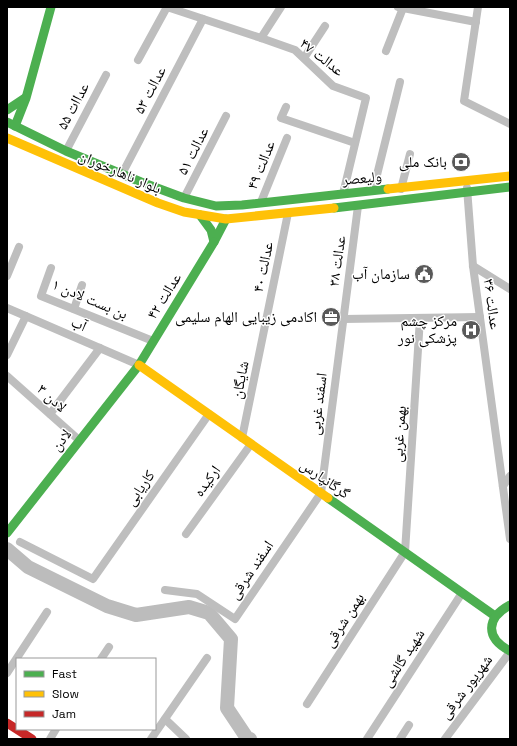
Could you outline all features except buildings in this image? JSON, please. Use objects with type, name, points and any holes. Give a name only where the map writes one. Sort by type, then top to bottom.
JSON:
[{"type":"main road","points":[[8,139],[11,124],[26,98],[51,7]]},
{"type":"main road","points":[[7,110],[26,98]]},
{"type":"main road","name":"بلوار ناهارخوران","points":[[11,124],[66,151],[122,174],[184,198],[216,206]]},
{"type":"main road","name":"بلوار ناهارخوران","points":[[8,139],[158,203],[184,212],[226,219]]},
{"type":"main road","name":"ولیعصر","points":[[216,206],[401,189],[510,176]]},
{"type":"main road","name":"ولیعصر","points":[[226,219],[358,206],[467,191],[510,187]]},
{"type":"main road","points":[[200,215],[211,230],[214,242]]},
{"type":"main road","name":"عدالت ۴۲","points":[[139,365],[214,242],[226,219]]},
{"type":"main road","name":"گرگانپارس","points":[[139,365],[495,616]]},
{"type":"main road","name":"لادن","points":[[7,533],[139,365]]},
{"type":"main road","points":[[510,605],[501,609],[495,616],[492,624],[492,634],[495,642],[510,652]]},
{"type":"main road","points":[[7,723],[16,729]]},
{"type":"main road","points":[[18,730],[32,739]]},
{"type":"street","name":"عدالت ۴۷","points":[[167,7],[295,50],[333,86],[366,98],[343,194]]},
{"type":"street","points":[[138,60],[167,7]]},
{"type":"street","points":[[261,38],[281,7]]},
{"type":"street","points":[[386,51],[401,7],[476,22]]},
{"type":"street","points":[[478,7],[464,101],[510,124]]},
{"type":"street","name":"عدالت ۵۳","points":[[122,174],[202,20]]},
{"type":"street","points":[[304,58],[325,26]]},
{"type":"street","name":"عداات ۵۵","points":[[66,151],[106,75]]},
{"type":"street","points":[[373,191],[400,82]]},
{"type":"street","points":[[286,107],[281,118],[355,143]]},
{"type":"street","name":"عدالت ۵۱","points":[[184,198],[226,116]]},
{"type":"street","name":"عدالت ۴۹","points":[[261,202],[287,138]]},
{"type":"street","points":[[401,189],[410,154]]},
{"type":"street","name":"عدالت ۳۶","points":[[466,181],[473,266],[510,539]]},
{"type":"street","name":"عدالت ۳۸","points":[[343,319],[358,206]]},
{"type":"street","name":"عدالت ۴۰","points":[[264,327],[288,213]]},
{"type":"street","points":[[7,276],[19,247]]},
{"type":"street","points":[[473,266],[510,289]]},
{"type":"street","name":"۱ بن بست لادن","points":[[51,268],[41,296],[153,341]]},
{"type":"street","points":[[74,309],[82,285]]},
{"type":"street","name":"آب","points":[[7,308],[139,365]]},
{"type":"street","points":[[7,355],[26,316]]},
{"type":"street","points":[[343,319],[480,317]]},
{"type":"street","name":"بهمن غربی","points":[[405,552],[420,318]]},
{"type":"street","name":"اسفند غربی","points":[[321,493],[343,319]]},
{"type":"street","name":"شایگان","points":[[242,438],[264,327]]},
{"type":"street","points":[[50,414],[100,348]]},
{"type":"street","name":"۳ لادن","points":[[7,376],[79,440]]},
{"type":"street","name":"کاریابی","points":[[20,542],[93,579],[209,414]]},
{"type":"street","name":"ارکیده","points":[[186,534],[251,444]]},
{"type":"street","points":[[503,486],[510,476]]},
{"type":"street","name":"اسفند شرقی","points":[[165,590],[197,594],[235,619],[321,493]]},
{"type":"street","name":"بهمن شرقی","points":[[307,704],[405,552]]},
{"type":"street","name":"شهید گالشی","points":[[367,739],[462,593]]},
{"type":"street","points":[[17,658],[47,612]]},
{"type":"street","points":[[102,658],[109,647]]},
{"type":"street","name":"شهریور شرقی","points":[[445,739],[510,652]]},
{"type":"street","points":[[151,739],[207,658]]},
{"type":"street","points":[[7,673],[16,659]]},
{"type":"street","points":[[165,718],[186,739]]},
{"type":"street","points":[[400,739],[409,725]]},
{"type":"street","points":[[50,739],[55,730]]},
{"type":"waterway","points":[[7,549],[28,567],[107,606],[136,615],[189,607],[209,613],[231,639],[227,708],[247,738],[250,739]]},
{"type":"traffic: fast","points":[[15,126],[26,98],[51,7]]},
{"type":"traffic: fast","points":[[7,110],[25,98]]},
{"type":"traffic: fast","points":[[7,122],[66,151],[141,182],[184,198],[216,206],[242,205],[388,189]]},
{"type":"traffic: fast","points":[[334,208],[510,187]]},
{"type":"traffic: fast","points":[[200,215],[211,230],[214,242],[226,219]]},
{"type":"traffic: fast","points":[[7,533],[139,365],[214,242]]},
{"type":"traffic: fast","points":[[328,498],[495,616]]},
{"type":"traffic: fast","points":[[510,605],[496,616],[492,628],[496,640],[510,651]]},
{"type":"traffic: slow","points":[[7,138],[158,203],[184,212],[226,219],[334,208]]},
{"type":"traffic: slow","points":[[388,189],[510,176]]},
{"type":"traffic: slow","points":[[139,365],[328,498]]},
{"type":"traffic: jam","points":[[7,723],[16,729]]},
{"type":"traffic: jam","points":[[18,730],[32,739]]},
{"type":"place","name":"بانک ملی","points":[[461,162]]},
{"type":"place","name":"سازمان آب","points":[[424,274]]},
{"type":"place","name":"اکادمی زیبایی الهام سلیمی","points":[[331,317]]},
{"type":"place","name":"مرکز چشم پزشکی نور","points":[[471,330]]}]
